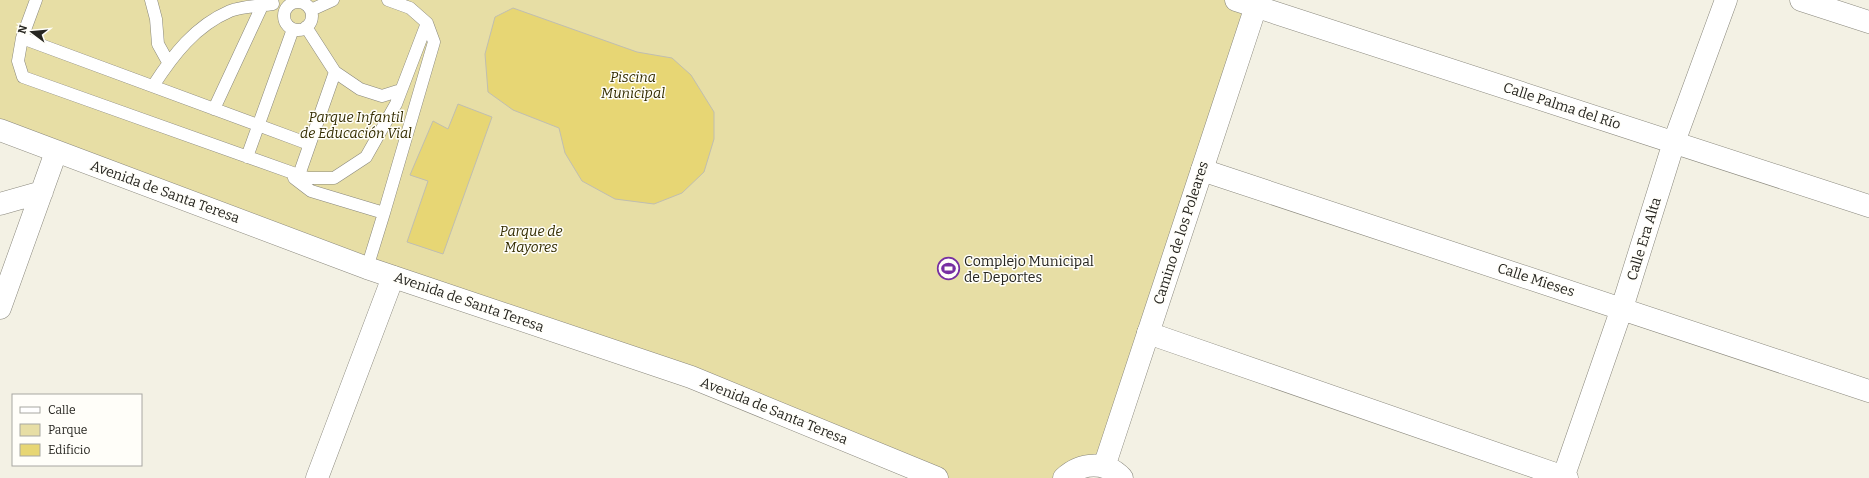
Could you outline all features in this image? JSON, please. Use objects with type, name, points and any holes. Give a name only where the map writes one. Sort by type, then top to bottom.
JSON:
[{"type":"street","name":"Calle Era Alta","points":[[1565,478],[1622,308],[1674,142],[1726,0]]},
{"type":"street","points":[[1801,0],[1869,22]]},
{"type":"street","name":"Calle Palma del Río","points":[[1250,2],[1869,206]]},
{"type":"street","name":"Camino de los Poleares","points":[[1113,472],[1148,333],[1202,170],[1250,2]]},
{"type":"street","name":"Avenida de Santa Teresa","points":[[0,130],[367,268],[691,377],[937,478]]},
{"type":"street","points":[[0,308],[56,152]]},
{"type":"street","name":"Calle Mieses","points":[[1202,170],[1869,391]]},
{"type":"street","points":[[0,204],[42,192]]},
{"type":"street","points":[[317,478],[393,276]]},
{"type":"street","points":[[1148,333],[1565,478]]},
{"type":"street","points":[[1064,478],[1076,470],[1088,466],[1113,472]]},
{"type":"lane","points":[[36,0],[22,38],[18,61],[22,77],[307,178],[334,178],[366,157],[396,104],[427,23]]},
{"type":"lane","points":[[151,0],[156,19],[158,44],[168,62]]},
{"type":"lane","points":[[311,10],[333,0]]},
{"type":"lane","points":[[367,268],[434,42],[427,23],[410,8],[388,0]]},
{"type":"lane","points":[[153,86],[168,62],[193,33],[231,10],[267,2],[286,9]]},
{"type":"lane","points":[[214,109],[267,2]]},
{"type":"lane","points":[[297,2],[305,4],[311,10],[311,19],[306,28],[302,30],[293,29],[285,22],[284,18],[286,9],[289,5],[297,2]]},
{"type":"lane","points":[[306,28],[335,72],[360,89],[382,96],[401,90]]},
{"type":"lane","points":[[247,157],[293,29]]},
{"type":"lane","points":[[22,38],[309,144]]},
{"type":"lane","points":[[298,175],[335,72]]},
{"type":"lane","points":[[284,170],[312,191],[384,213]]},
{"type":"green space","name":"Complejo Municipal de Deportes","points":[[0,0],[1236,0],[1256,7],[1104,467],[1064,478],[937,478],[0,130]]},
{"type":"building","name":"Piscina Municipal","points":[[513,8],[637,52],[672,58],[691,75],[714,112],[714,139],[704,172],[682,193],[654,204],[615,199],[582,181],[565,153],[559,128],[513,110],[488,92],[485,54],[495,17]]},
{"type":"building","points":[[458,104],[492,117],[443,254],[407,242],[428,181],[410,175],[433,121],[448,129]]},
{"type":"place","name":"Complejo Municipal de Deportes","points":[[949,269]]},
{"type":"park label","name":"Parque Infantil de Educación Vial","points":[[356,126]]},
{"type":"park label","name":"Parque de Mayores","points":[[531,240]]}]
